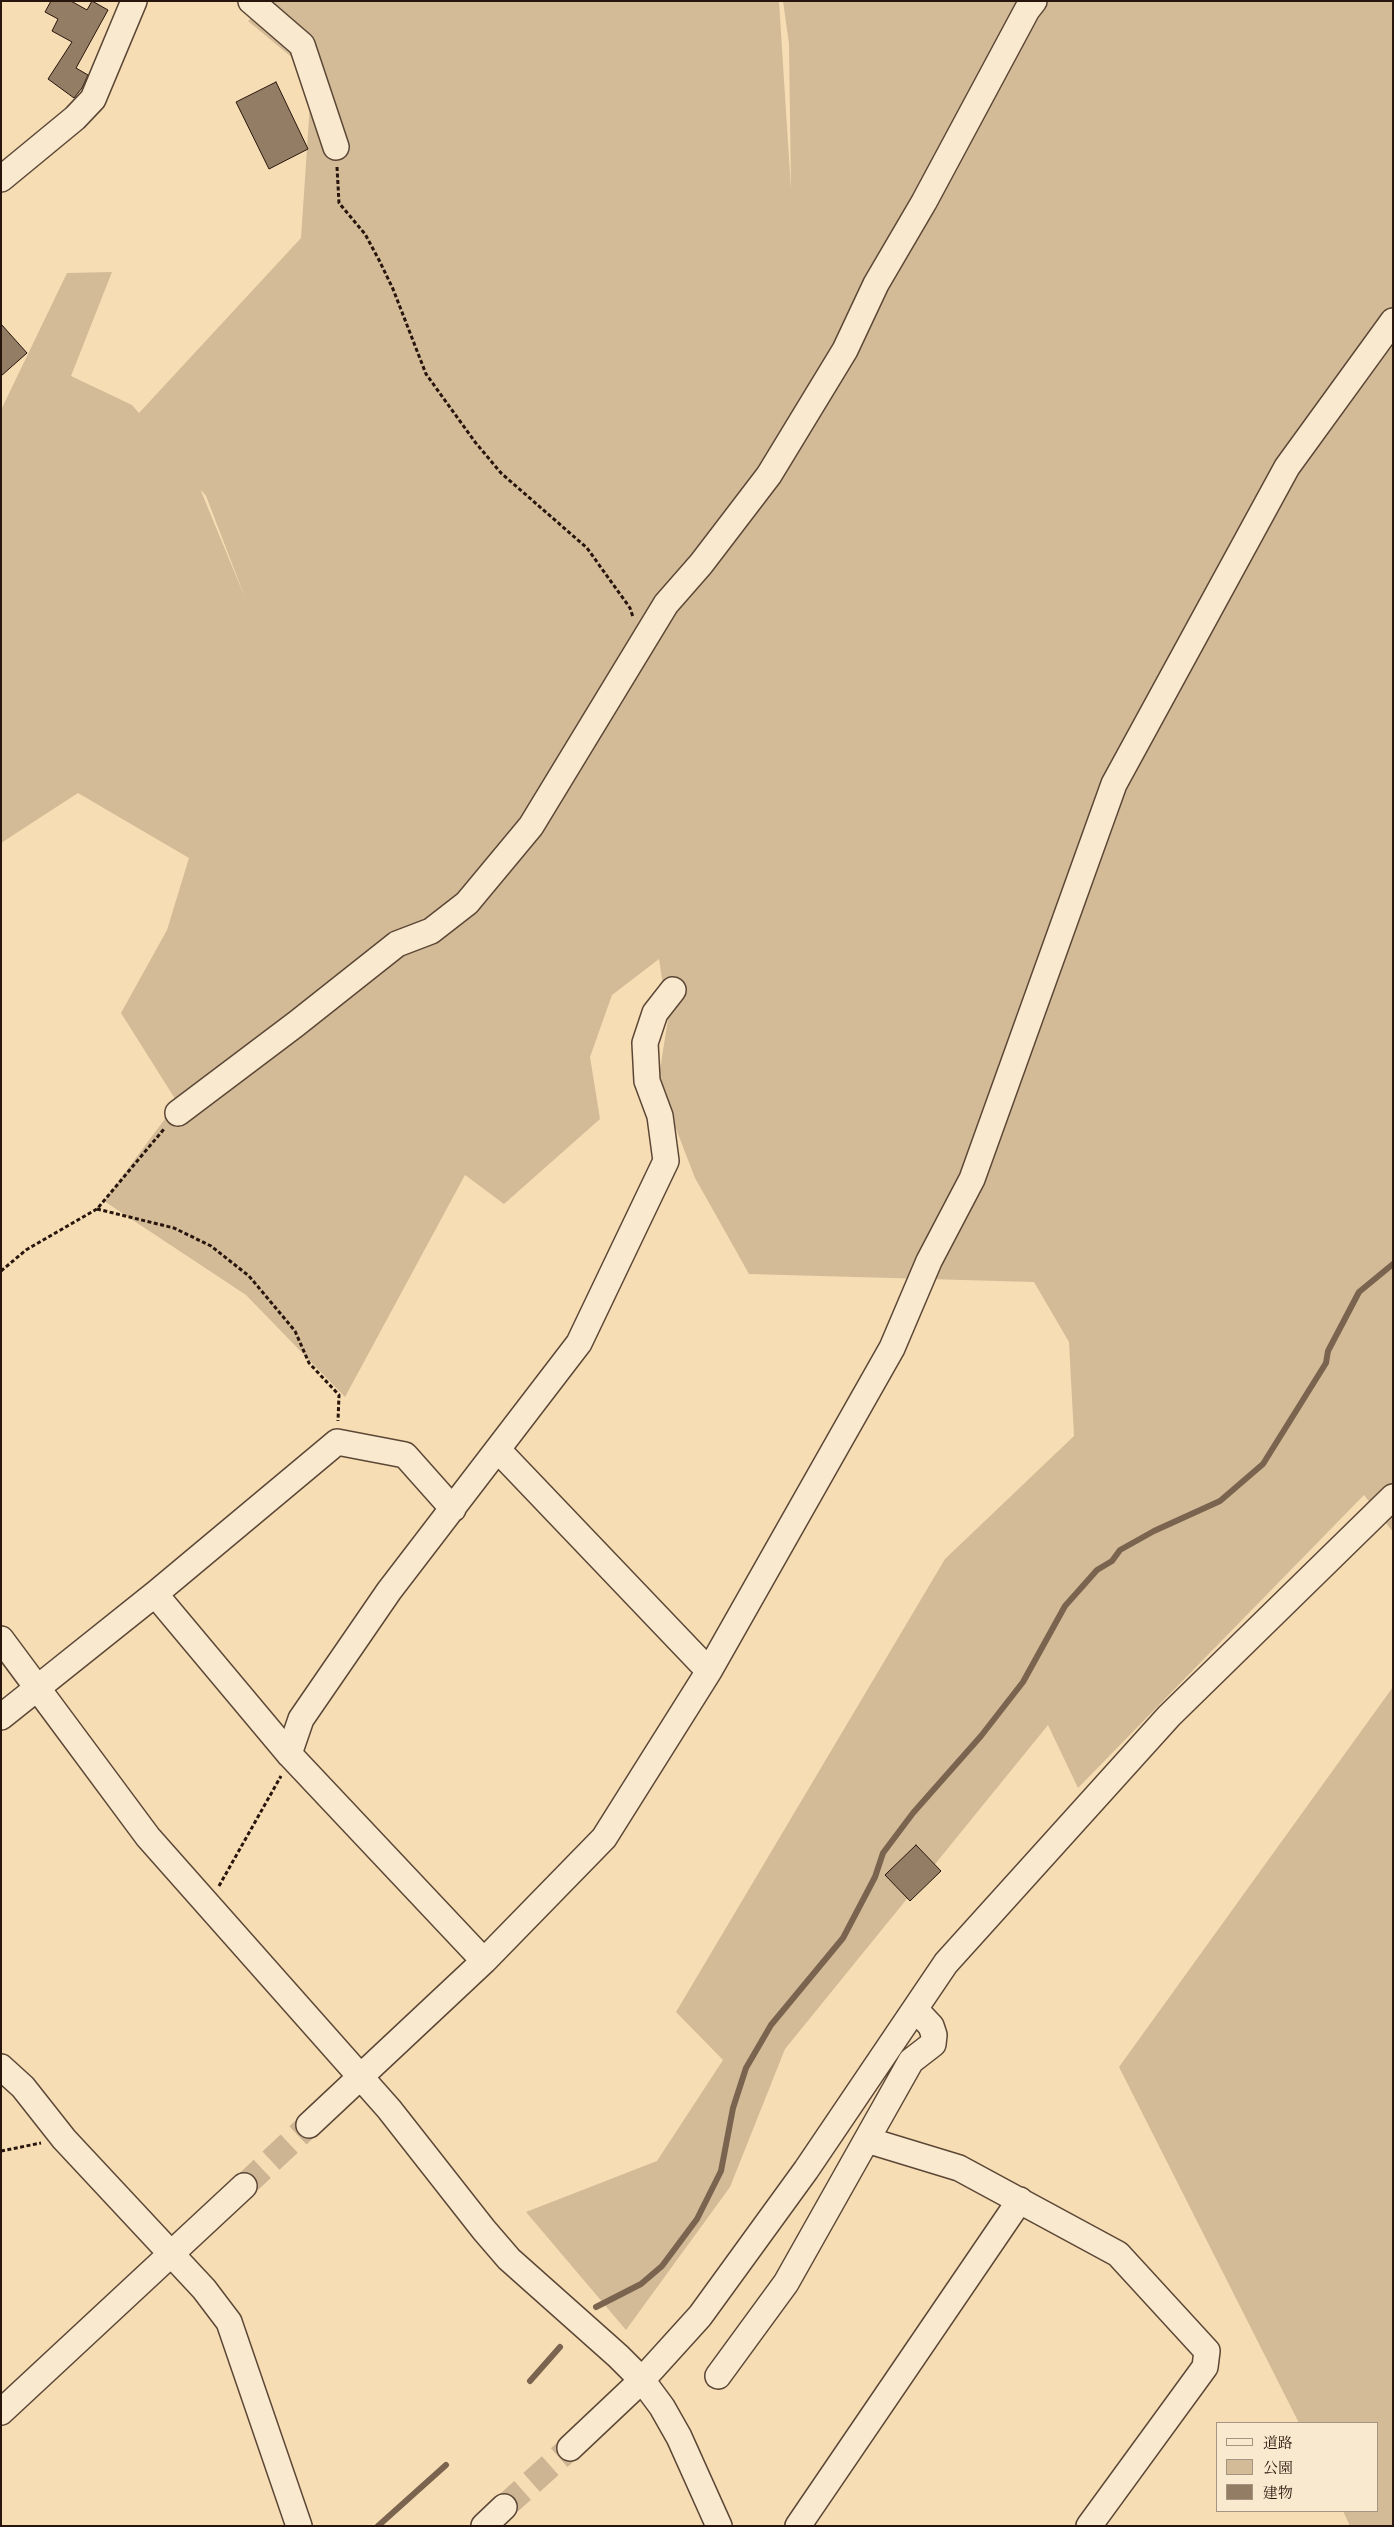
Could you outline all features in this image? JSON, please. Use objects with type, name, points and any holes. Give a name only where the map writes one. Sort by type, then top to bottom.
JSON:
[{"type":"street","points":[[1,179],[75,118],[93,99],[134,1]]},
{"type":"street","points":[[251,1],[302,46],[336,147]]},
{"type":"street","points":[[178,1114],[397,944],[431,931],[468,903],[531,826],[666,604],[701,564],[769,475],[845,350],[876,284],[924,202],[1026,4]]},
{"type":"street","points":[[308,2125],[484,1961],[604,1838],[709,1671],[892,1348],[929,1261],[972,1179],[1114,784],[1287,468],[1393,321]]},
{"type":"street","points":[[289,1754],[301,1719],[389,1591],[579,1343],[666,1161],[660,1116],[647,1081],[645,1043],[655,1013],[672,990]]},
{"type":"street","points":[[1,1718],[155,1594],[337,1442],[404,1455],[453,1509]]},
{"type":"street","points":[[498,1450],[709,1671]]},
{"type":"street","points":[[570,2448],[642,2380],[700,2316],[744,2257],[946,1963],[1169,1716],[1393,1497]]},
{"type":"street","points":[[155,1594],[289,1754],[484,1961]]},
{"type":"street","points":[[1,1639],[131,1814],[361,2077],[412,2139],[458,2200],[509,2259],[618,2356],[642,2380],[662,2407],[679,2437],[719,2526]]},
{"type":"street","points":[[718,2376],[786,2283],[911,2061],[933,2044],[934,2035],[931,2026],[915,2010]]},
{"type":"street","points":[[1,2067],[23,2087],[64,2139],[218,2305],[229,2322],[299,2526]]},
{"type":"street","points":[[867,2140],[959,2168],[1118,2254],[1207,2352],[1205,2367],[1090,2526]]},
{"type":"street","points":[[1,2412],[244,2186]]},
{"type":"street","points":[[798,2526],[1020,2200]]},
{"type":"street","points":[[484,2526],[504,2507]]},
{"type":"path","points":[[336,147],[339,203],[365,234],[379,260],[393,289],[426,374],[475,442],[501,473],[588,548],[630,608],[641,646]]},
{"type":"path","points":[[1,1270],[26,1250],[98,1209],[178,1114]]},
{"type":"path","points":[[98,1209],[174,1228],[211,1246],[249,1276],[295,1331],[309,1364],[338,1395],[337,1442]]},
{"type":"path","points":[[209,1905],[282,1774],[289,1754]]},
{"type":"path","points":[[1,2151],[64,2139]]},
{"type":"green space","points":[[269,1],[779,1],[791,190],[789,44],[783,1],[1393,1],[1393,1532],[1364,1495],[1078,1788],[1048,1725],[785,2049],[730,2187],[626,2330],[526,2212],[657,2161],[723,2060],[676,2012],[945,1559],[1074,1436],[1069,1342],[1034,1282],[749,1274],[695,1178],[658,1082],[668,1019],[659,959],[612,995],[590,1057],[600,1119],[504,1204],[465,1175],[345,1397],[246,1295],[104,1201],[170,1112],[179,1105],[121,1013],[167,930],[189,858],[78,793],[1,843],[1,410],[67,273],[112,272],[71,376],[132,405],[139,413],[301,238],[312,74],[248,21]],"holes":[[[201,490],[206,496],[246,600]]]},
{"type":"green space","points":[[1393,1687],[1393,2526],[1350,2526],[1343,2512],[1379,2512],[1379,2422],[1298,2422],[1119,2067]]},
{"type":"building","points":[[51,1],[71,1],[87,10],[92,1],[108,10],[76,68],[88,75],[82,88],[74,98],[48,79],[72,42],[52,31],[58,19],[45,12]]},
{"type":"building","points":[[276,82],[308,149],[269,169],[236,102]]},
{"type":"building","points":[[1,324],[27,353],[1,376]]},
{"type":"building","points":[[916,1845],[941,1871],[910,1901],[885,1875]]},
{"type":"waterway","points":[[596,2307],[641,2284],[662,2266],[697,2219],[721,2171],[733,2108],[746,2068],[771,2025],[843,1938],[875,1877],[883,1853],[913,1813],[981,1736],[1023,1682],[1065,1606],[1097,1570],[1112,1561],[1120,1550],[1154,1531],[1220,1501],[1263,1464],[1326,1363],[1328,1351],[1359,1292],[1393,1264]]},
{"type":"waterway","points":[[530,2381],[560,2347]]},
{"type":"waterway","points":[[378,2526],[446,2465]]},
{"type":"tunnel","points":[[244,2186],[309,2125]]},
{"type":"tunnel","points":[[504,2507],[570,2448]]}]
